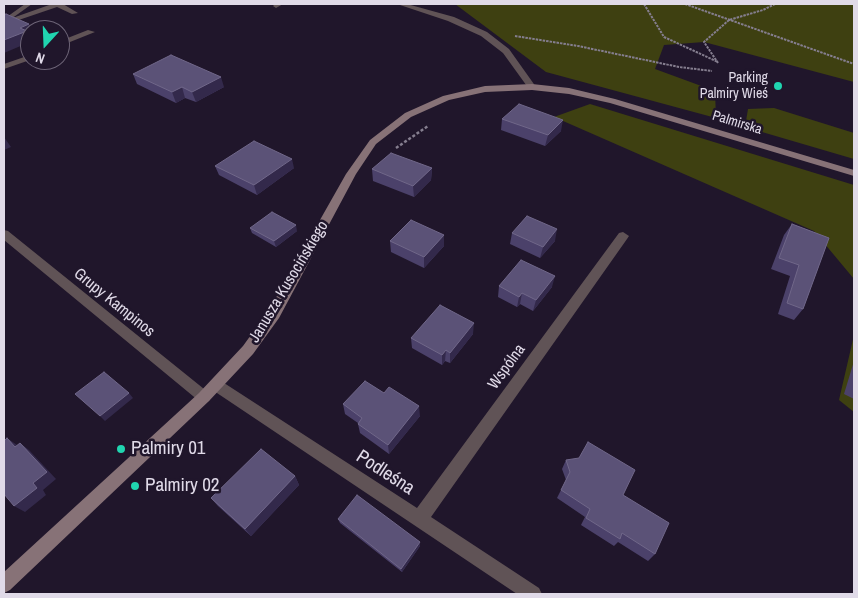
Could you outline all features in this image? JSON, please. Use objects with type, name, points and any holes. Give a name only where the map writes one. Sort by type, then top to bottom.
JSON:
[{"type":"street","points":[[4,22],[29,4]]},
{"type":"street","points":[[4,22],[58,4],[74,12]]},
{"type":"street","points":[[400,4],[451,19],[484,34],[506,51],[532,87]]},
{"type":"street","points":[[70,40],[91,32]]},
{"type":"street","points":[[4,67],[20,60]]},
{"type":"street","name":"Janusza Kusocińskiego","points":[[4,584],[204,397],[248,350],[274,314],[351,174],[373,142],[408,115],[446,98],[485,90],[532,87],[568,91],[612,101]]},
{"type":"street","name":"Palmirska","points":[[612,101],[854,173]]},
{"type":"street","name":"Grupy Kampinos","points":[[4,234],[204,397]]},
{"type":"street","name":"Wspólna","points":[[419,519],[623,236]]},
{"type":"street","name":"Podleśna","points":[[216,385],[533,594]]},
{"type":"path","points":[[644,4],[664,37],[718,63],[704,42],[729,20],[764,10],[775,4]]},
{"type":"path","points":[[685,4],[854,64]]},
{"type":"path","points":[[484,34],[539,39],[679,68],[712,71]]},
{"type":"path","points":[[395,148],[435,121]]},
{"type":"shaded area","points":[[455,4],[854,4],[854,82],[704,42],[664,45],[655,69],[715,91],[716,118],[546,72]]},
{"type":"shaded area","points":[[590,104],[854,185],[854,279],[814,231],[554,117]]},
{"type":"shaded area","points":[[774,108],[854,133],[854,159],[745,127],[748,109]]},
{"type":"shaded area","points":[[854,335],[854,412],[839,400]]},
{"type":"building","points":[[6,14],[20,20],[20,34],[4,40],[4,15]]},
{"type":"building","points":[[171,55],[221,77],[192,92],[182,87],[172,92],[133,74]]},
{"type":"building","points":[[519,104],[563,120],[548,135],[502,119]]},
{"type":"building","points":[[254,141],[292,159],[254,185],[215,166]]},
{"type":"building","points":[[391,153],[432,168],[413,186],[372,169]]},
{"type":"building","points":[[272,212],[296,225],[274,241],[250,228]]},
{"type":"building","points":[[527,216],[557,229],[543,247],[512,233]]},
{"type":"building","points":[[411,220],[444,235],[424,257],[390,241]]},
{"type":"building","points":[[792,224],[829,238],[803,309],[787,303],[799,265],[779,258]]},
{"type":"building","points":[[521,260],[555,276],[536,300],[522,293],[519,297],[499,286]]},
{"type":"building","points":[[440,305],[474,323],[450,353],[446,350],[442,355],[411,338]]},
{"type":"building","points":[[104,372],[129,393],[100,416],[75,394]]},
{"type":"building","points":[[365,381],[384,393],[389,387],[419,406],[388,445],[358,424],[362,418],[343,404]]},
{"type":"building","points":[[7,438],[15,447],[20,443],[47,472],[33,483],[37,488],[14,506],[4,494],[4,441]]},
{"type":"building","points":[[588,442],[635,470],[623,495],[669,523],[655,554],[622,533],[620,539],[586,518],[590,509],[561,490],[570,472],[566,460],[579,458]]},
{"type":"building","points":[[261,449],[295,476],[245,529],[211,498]]},
{"type":"building","points":[[357,495],[420,542],[401,569],[338,519]]},
{"type":"place","name":"Parking Palmiry Wieś","points":[[778,86]]},
{"type":"place","name":"Palmiry 01","points":[[121,449]]},
{"type":"place","name":"Palmiry 02","points":[[135,486]]}]
